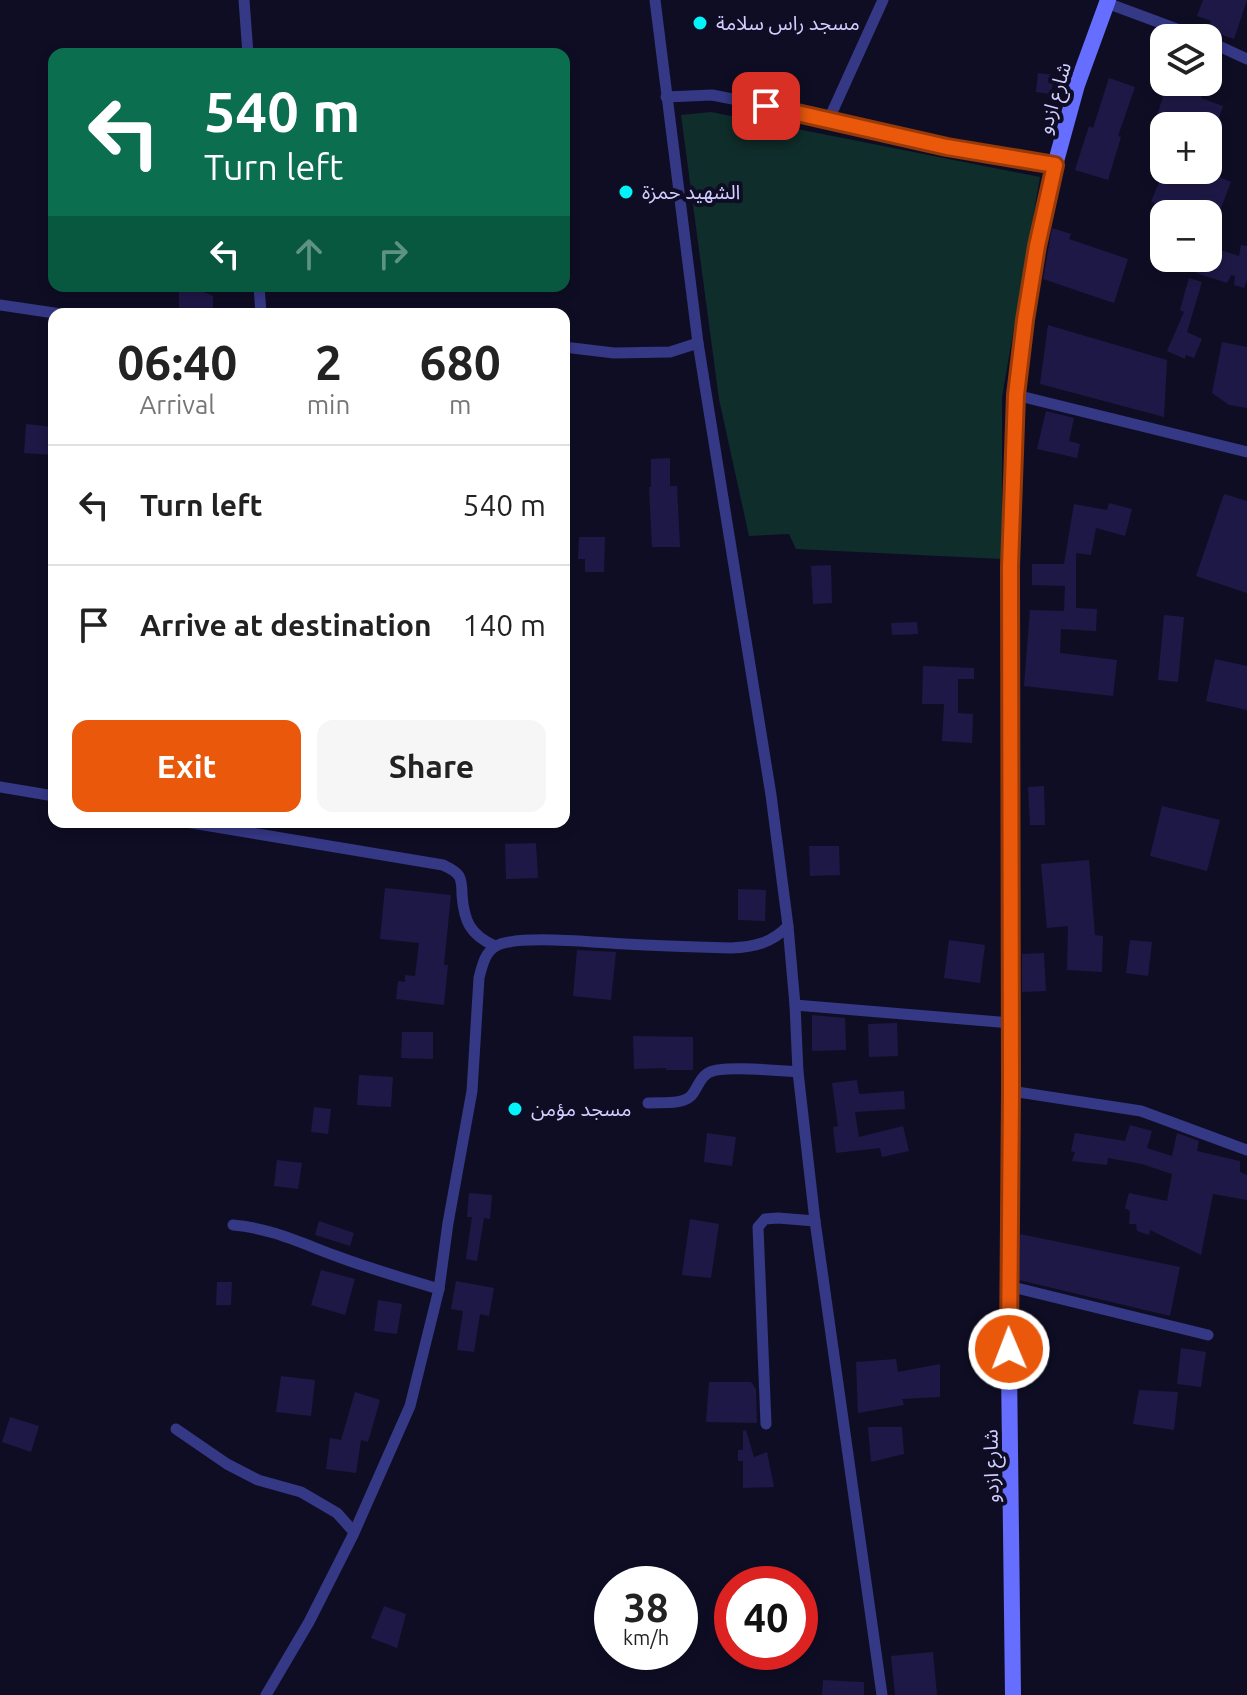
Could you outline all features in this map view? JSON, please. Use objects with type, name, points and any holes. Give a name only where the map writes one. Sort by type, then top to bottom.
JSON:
[{"type":"street","points":[[244,0],[248,48]]},
{"type":"street","points":[[655,0],[698,343],[760,721],[788,926],[798,1072],[815,1221],[882,1695]]},
{"type":"street","points":[[829,119],[883,0]]},
{"type":"street","points":[[1107,2],[1164,24]]},
{"type":"street","name":"شارع ازدو","points":[[1013,1695],[1008,1286],[1011,1091],[1010,567],[1016,395],[1035,261],[1055,165],[1077,85],[1107,2]]},
{"type":"street","points":[[1222,47],[1247,59]]},
{"type":"street","points":[[666,97],[712,95],[947,147],[1055,165]]},
{"type":"street","points":[[0,305],[48,312]]},
{"type":"street","points":[[570,348],[614,353],[670,352],[698,343]]},
{"type":"street","points":[[1016,395],[1247,452]]},
{"type":"street","points":[[0,787],[48,795]]},
{"type":"street","points":[[257,828],[453,869],[461,878],[465,916],[471,929],[482,940],[495,946]]},
{"type":"street","points":[[266,1695],[309,1622],[354,1532],[410,1406],[439,1289],[472,1091],[479,978],[487,954],[495,946],[507,942],[546,940],[748,948],[771,940],[788,926]]},
{"type":"street","points":[[795,1005],[1011,1023]]},
{"type":"street","points":[[648,1103],[680,1102],[691,1096],[707,1073],[715,1070],[798,1072]]},
{"type":"street","points":[[1011,1091],[1141,1111],[1247,1150]]},
{"type":"street","points":[[766,1424],[758,1227],[765,1219],[815,1221]]},
{"type":"street","points":[[233,1225],[284,1235],[439,1289]]},
{"type":"street","points":[[1008,1286],[1208,1335]]},
{"type":"street","points":[[176,1429],[227,1464],[258,1480],[301,1492],[337,1513],[354,1532]]},
{"type":"green space","points":[[711,112],[1040,177],[1002,397],[1002,559],[796,549],[789,534],[749,536],[719,399],[681,115]]},
{"type":"building","points":[[1203,0],[1247,0],[1234,39],[1222,35],[1222,24],[1210,24],[1211,21],[1197,16]]},
{"type":"building","points":[[1038,73],[1054,75],[1051,94],[1036,92]]},
{"type":"building","points":[[1109,78],[1135,87],[1118,136],[1121,137],[1108,180],[1075,170]]},
{"type":"building","points":[[1163,96],[1202,96],[1223,106],[1221,112],[1158,112]]},
{"type":"building","points":[[1222,178],[1231,182],[1222,205],[1222,200],[1152,200],[1158,184],[1222,184]]},
{"type":"building","points":[[1052,228],[1071,234],[1069,239],[1128,259],[1114,303],[1043,279]]},
{"type":"building","points":[[1241,245],[1247,246],[1247,280],[1244,288],[1234,285],[1235,276],[1231,275],[1227,283],[1196,273],[1222,272],[1222,251],[1239,256]]},
{"type":"building","points":[[1189,278],[1202,282],[1187,332],[1202,339],[1194,358],[1186,355],[1185,359],[1167,351],[1184,312],[1180,310]]},
{"type":"building","points":[[179,292],[204,292],[213,296],[213,308],[179,308]]},
{"type":"building","points":[[1048,325],[1167,360],[1164,417],[1040,384]]},
{"type":"building","points":[[1222,342],[1247,347],[1247,408],[1229,405],[1212,393]]},
{"type":"building","points":[[1046,411],[1074,418],[1069,441],[1080,444],[1077,458],[1037,449]]},
{"type":"building","points":[[26,424],[48,426],[48,455],[24,453]]},
{"type":"building","points":[[670,458],[670,486],[677,486],[680,547],[652,547],[651,459]]},
{"type":"building","points":[[1224,494],[1247,501],[1247,593],[1196,576]]},
{"type":"building","points":[[1109,503],[1132,509],[1125,536],[1096,528],[1091,555],[1076,553],[1076,608],[1097,609],[1096,631],[1061,629],[1060,653],[1117,660],[1113,696],[1024,686],[1030,610],[1064,611],[1065,586],[1032,585],[1032,564],[1064,564],[1074,504],[1107,510]]},
{"type":"building","points":[[579,537],[605,537],[604,572],[585,572],[585,559],[578,559]]},
{"type":"building","points":[[831,565],[832,603],[813,604],[811,566]]},
{"type":"building","points":[[1164,615],[1184,617],[1178,682],[1158,680]]},
{"type":"building","points":[[917,622],[918,634],[892,635],[891,623]]},
{"type":"building","points":[[1215,659],[1247,666],[1247,710],[1206,701]]},
{"type":"building","points":[[923,666],[974,668],[974,679],[958,679],[958,713],[973,714],[972,743],[942,741],[944,704],[922,704]]},
{"type":"building","points":[[1044,786],[1045,825],[1030,825],[1028,787]]},
{"type":"building","points":[[1162,806],[1220,820],[1207,871],[1150,856]]},
{"type":"building","points":[[536,843],[538,878],[506,879],[505,844]]},
{"type":"building","points":[[809,846],[839,846],[840,875],[810,876]]},
{"type":"building","points":[[1089,860],[1095,935],[1103,936],[1102,972],[1067,970],[1068,926],[1047,928],[1041,864]]},
{"type":"building","points":[[385,888],[451,895],[444,965],[448,965],[444,1005],[396,999],[398,981],[405,982],[405,975],[415,976],[419,943],[380,939]]},
{"type":"building","points":[[738,889],[766,890],[765,921],[738,920]]},
{"type":"building","points":[[949,940],[985,945],[980,983],[944,978]]},
{"type":"building","points":[[1130,940],[1152,942],[1148,976],[1126,973]]},
{"type":"building","points":[[577,950],[616,952],[611,1000],[573,996]]},
{"type":"building","points":[[1044,953],[1046,991],[1022,992],[1022,954]]},
{"type":"building","points":[[812,1015],[845,1018],[846,1050],[812,1051]]},
{"type":"building","points":[[897,1023],[898,1056],[869,1057],[868,1024]]},
{"type":"building","points":[[402,1032],[433,1032],[433,1059],[401,1058]]},
{"type":"building","points":[[633,1036],[693,1037],[693,1070],[634,1069]]},
{"type":"building","points":[[359,1075],[393,1077],[391,1107],[357,1105]]},
{"type":"building","points":[[857,1080],[859,1094],[904,1091],[905,1109],[855,1112],[859,1137],[903,1126],[909,1151],[882,1157],[880,1148],[836,1153],[833,1127],[838,1126],[832,1083]]},
{"type":"building","points":[[314,1107],[331,1109],[328,1134],[311,1132]]},
{"type":"building","points":[[1130,1125],[1152,1131],[1147,1148],[1172,1156],[1177,1133],[1199,1141],[1197,1151],[1240,1161],[1240,1172],[1247,1175],[1247,1200],[1213,1194],[1201,1255],[1150,1230],[1149,1235],[1137,1231],[1136,1224],[1129,1224],[1130,1211],[1125,1208],[1129,1193],[1167,1201],[1172,1174],[1142,1164],[1108,1158],[1107,1165],[1072,1161],[1075,1133],[1125,1141]]},
{"type":"building","points":[[707,1133],[736,1137],[732,1166],[704,1162]]},
{"type":"building","points":[[277,1160],[302,1163],[298,1189],[274,1186]]},
{"type":"building","points":[[469,1193],[492,1195],[490,1219],[484,1218],[477,1261],[466,1259],[472,1217],[467,1217]]},
{"type":"building","points":[[690,1219],[719,1224],[711,1278],[682,1275]]},
{"type":"building","points":[[319,1221],[354,1233],[350,1246],[315,1235]]},
{"type":"building","points":[[1020,1234],[1180,1267],[1170,1316],[1019,1280]]},
{"type":"building","points":[[321,1270],[355,1279],[345,1315],[311,1305]]},
{"type":"building","points":[[456,1281],[494,1288],[489,1316],[480,1314],[474,1352],[457,1350],[463,1311],[451,1309]]},
{"type":"building","points":[[217,1282],[232,1282],[231,1305],[216,1305]]},
{"type":"building","points":[[378,1300],[402,1304],[397,1334],[374,1331]]},
{"type":"building","points":[[1181,1348],[1206,1352],[1201,1387],[1177,1384]]},
{"type":"building","points":[[896,1359],[898,1372],[940,1364],[940,1397],[902,1399],[904,1405],[858,1413],[856,1362]]},
{"type":"building","points":[[281,1376],[315,1380],[311,1416],[276,1412]]},
{"type":"building","points":[[709,1382],[751,1382],[756,1389],[757,1423],[706,1422]]},
{"type":"building","points":[[1139,1390],[1178,1392],[1174,1430],[1133,1424]]},
{"type":"building","points":[[355,1392],[380,1400],[368,1442],[361,1440],[356,1473],[326,1469],[330,1438],[341,1440]]},
{"type":"building","points":[[10,1417],[39,1426],[31,1452],[2,1442]]},
{"type":"building","points":[[868,1427],[902,1427],[904,1454],[871,1462]]},
{"type":"building","points":[[746,1430],[754,1457],[767,1452],[774,1487],[743,1488],[743,1461],[738,1461],[738,1450],[743,1450],[743,1431]]},
{"type":"building","points":[[384,1606],[406,1614],[397,1648],[371,1638]]},
{"type":"building","points":[[933,1652],[937,1695],[895,1695],[891,1656]]},
{"type":"building","points":[[823,1680],[864,1682],[864,1695],[822,1695]]},
{"type":"place","name":"مسجد راس سلامة","points":[[700,23]]},
{"type":"place","name":"الشهيد حمزة","points":[[626,192]]},
{"type":"place","name":"مسجد مؤمن","points":[[515,1109]]},
{"type":"route","points":[[766,106],[947,147],[1055,165],[1037,246],[1016,395],[1010,567],[1009,1349]]}]
